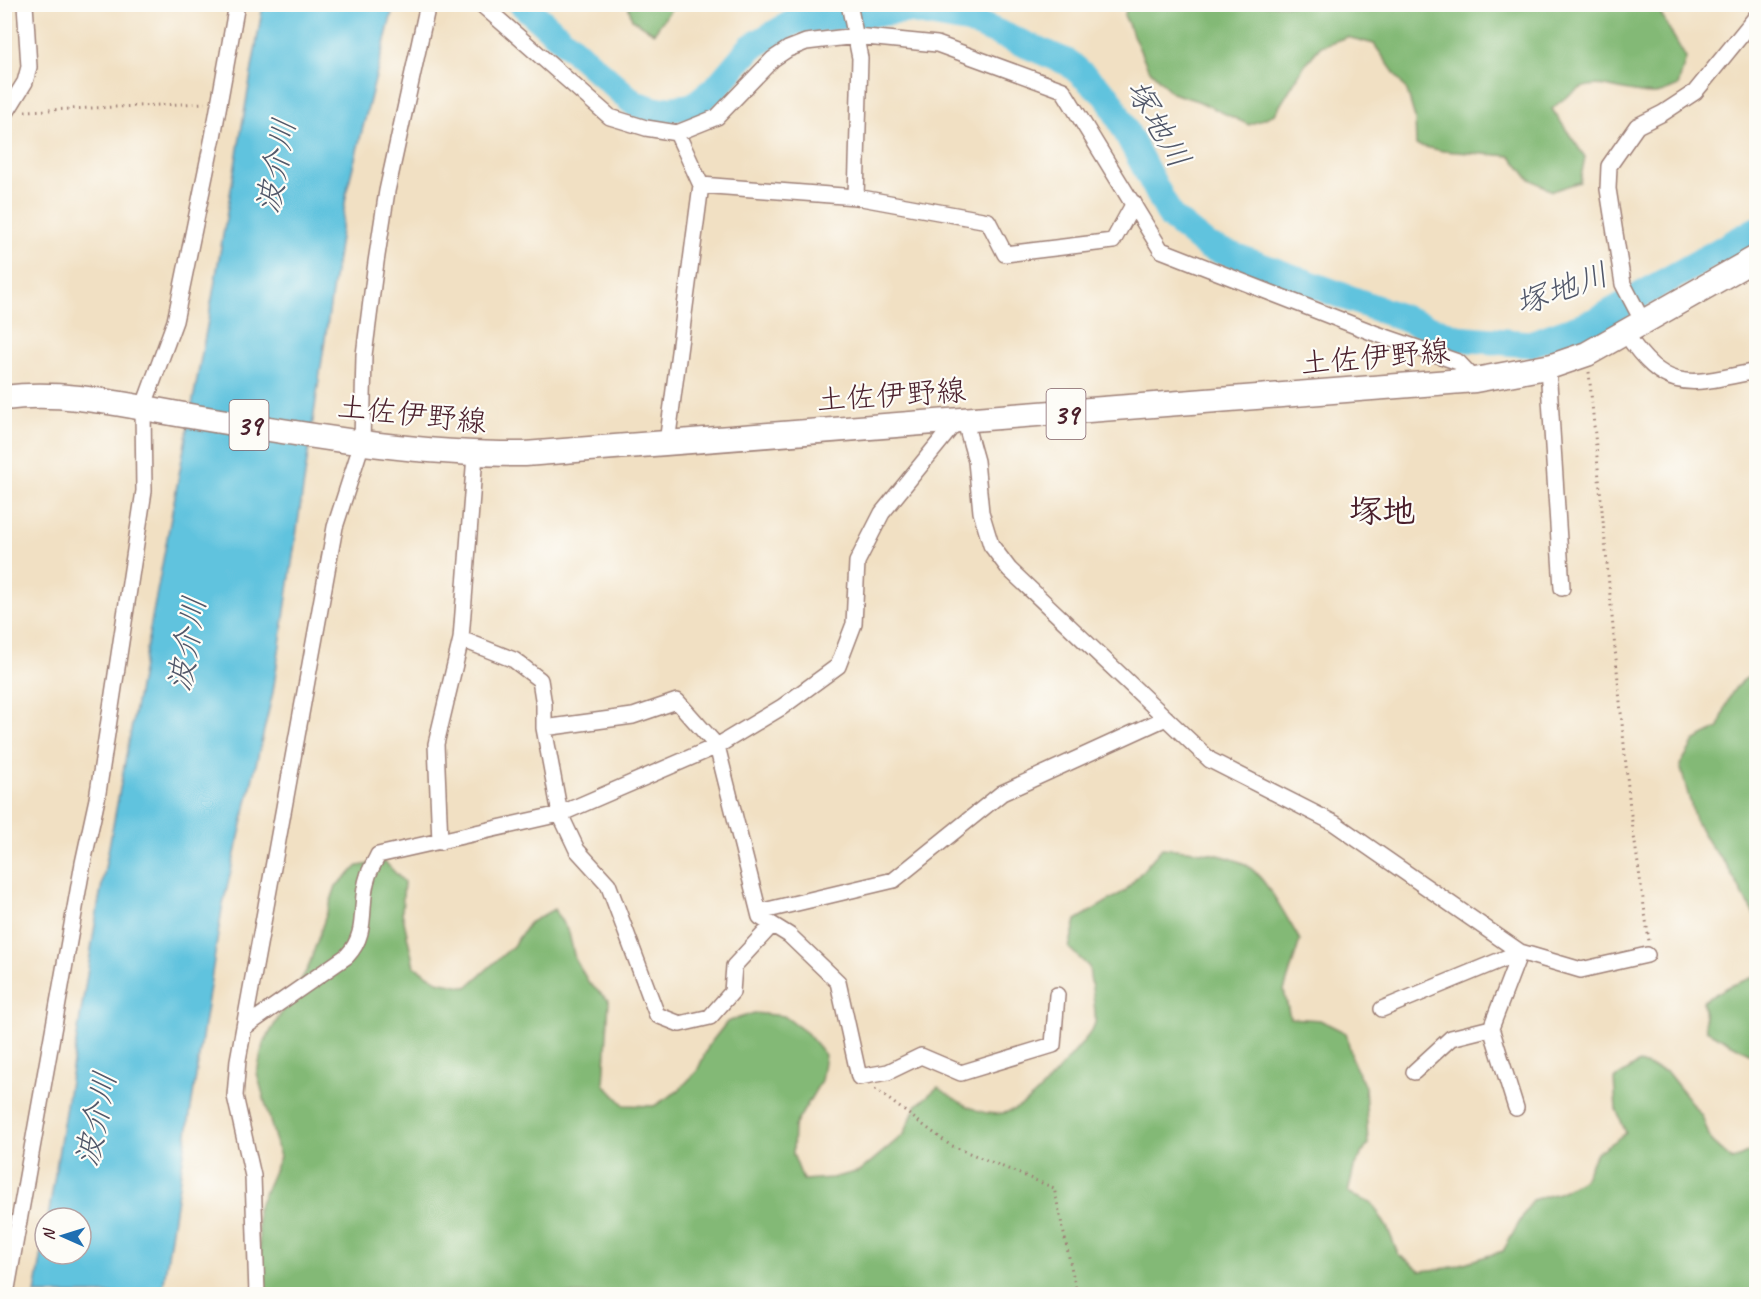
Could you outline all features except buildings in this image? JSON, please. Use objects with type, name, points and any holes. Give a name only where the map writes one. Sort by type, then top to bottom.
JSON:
[{"type":"main road","name":"土佐伊野線","points":[[4,398],[60,394],[355,442],[475,455],[525,454],[960,422],[1475,380],[1548,367],[1587,354],[1635,329],[1756,258]]},
{"type":"street","points":[[5,113],[25,82],[29,67],[24,4]]},
{"type":"street","points":[[6,1294],[83,864],[97,799],[121,651],[144,491],[146,409],[176,321],[220,102],[237,4]]},
{"type":"street","points":[[257,1294],[252,1176],[235,1096],[238,1060],[335,527],[355,442],[364,355],[387,191],[428,4]]},
{"type":"street","points":[[481,4],[610,117],[646,128],[677,133],[717,117],[734,102],[755,76],[788,49],[806,42],[856,36],[937,44],[1063,90],[1134,202],[1161,250],[1374,333],[1458,362],[1475,380]]},
{"type":"street","points":[[849,4],[860,58],[856,197]]},
{"type":"street","points":[[1756,17],[1695,92],[1663,113],[1637,126],[1609,166],[1608,189],[1623,284],[1635,329],[1657,371],[1678,382],[1704,382],[1756,371]]},
{"type":"street","points":[[668,443],[700,185],[677,133]]},
{"type":"street","points":[[700,185],[856,197],[988,221],[1005,254],[1113,241],[1134,202]]},
{"type":"street","points":[[1548,367],[1562,588]]},
{"type":"street","points":[[246,1026],[347,956],[356,946],[363,926],[367,878],[378,855],[560,814],[717,746],[782,707],[838,666],[854,624],[857,562],[882,513],[960,422],[976,461],[981,512],[991,545],[1008,569],[1210,760],[1334,823],[1520,952],[1581,970],[1647,955]]},
{"type":"street","points":[[440,842],[436,744],[461,639],[475,455]]},
{"type":"street","points":[[461,639],[514,660],[540,680],[544,705],[544,728],[560,814],[577,850],[608,884],[657,1015],[680,1024],[710,1017],[732,992],[734,966],[772,925]]},
{"type":"street","points":[[544,728],[633,716],[677,701],[717,746],[760,917],[789,935],[838,982],[859,1077],[888,1072],[921,1056],[961,1073],[1053,1045],[1057,994]]},
{"type":"street","points":[[759,912],[894,880],[1002,793],[1166,718]]},
{"type":"street","points":[[1382,1009],[1520,952]]},
{"type":"street","points":[[1516,1108],[1491,1028],[1520,952]]},
{"type":"street","points":[[1414,1072],[1451,1038],[1491,1028]]},
{"type":"path","points":[[5,113],[220,102]]},
{"type":"path","points":[[1587,354],[1630,808],[1649,940],[1647,955]]},
{"type":"path","points":[[859,1077],[950,1144],[1054,1188],[1077,1294]]},
{"type":"green space","points":[[628,4],[674,5],[654,33],[632,19]]},
{"type":"green space","points":[[1129,5],[1660,5],[1659,11],[1686,58],[1678,86],[1665,92],[1652,94],[1600,85],[1590,86],[1579,89],[1552,109],[1585,157],[1580,182],[1552,191],[1528,178],[1511,156],[1443,151],[1416,145],[1415,118],[1407,91],[1374,44],[1347,37],[1321,46],[1304,66],[1275,114],[1249,125],[1198,101],[1172,93],[1148,68],[1124,15]]},
{"type":"green space","points":[[1756,673],[1756,918],[1727,866],[1709,844],[1695,820],[1680,765],[1695,740],[1719,728],[1727,702],[1735,688]]},
{"type":"green space","points":[[1162,848],[1215,854],[1245,864],[1261,878],[1300,940],[1284,991],[1290,1018],[1320,1020],[1346,1033],[1353,1062],[1365,1087],[1368,1144],[1354,1167],[1348,1193],[1373,1204],[1388,1229],[1398,1254],[1421,1271],[1448,1268],[1503,1251],[1532,1200],[1559,1193],[1584,1179],[1596,1153],[1626,1133],[1616,1109],[1614,1079],[1639,1063],[1667,1072],[1702,1116],[1711,1141],[1732,1160],[1756,1149],[1756,1294],[263,1294],[257,1210],[280,1157],[257,1073],[263,1044],[308,968],[336,886],[358,866],[385,862],[404,882],[402,912],[414,966],[437,981],[467,987],[513,946],[529,923],[554,909],[569,933],[575,959],[589,983],[609,1001],[604,1084],[624,1105],[654,1106],[678,1091],[697,1071],[709,1045],[727,1022],[754,1013],[784,1016],[807,1033],[825,1055],[821,1081],[794,1127],[793,1154],[803,1180],[832,1178],[860,1171],[904,1134],[916,1106],[938,1087],[977,1110],[992,1114],[1007,1112],[1034,1096],[1081,1044],[1095,1023],[1089,967],[1069,948],[1076,920],[1125,891]]},
{"type":"green space","points":[[1756,976],[1756,1057],[1706,1030],[1703,1001],[1730,986]]},
{"type":"water","name":"波介川","points":[[263,5],[394,5],[347,190],[273,692],[222,909],[162,1294],[35,1294],[40,1266],[93,1266],[93,1206],[50,1206],[99,900],[210,310]]},
{"type":"waterway","name":"塚地川","points":[[522,4],[635,104],[658,111],[693,106],[716,88],[751,47],[796,21],[909,10],[970,21],[1069,63],[1108,97],[1171,217],[1207,246],[1457,338],[1530,344],[1595,321],[1756,230]]},
{"type":"district","name":"塚地","points":[[1382,511]]}]
